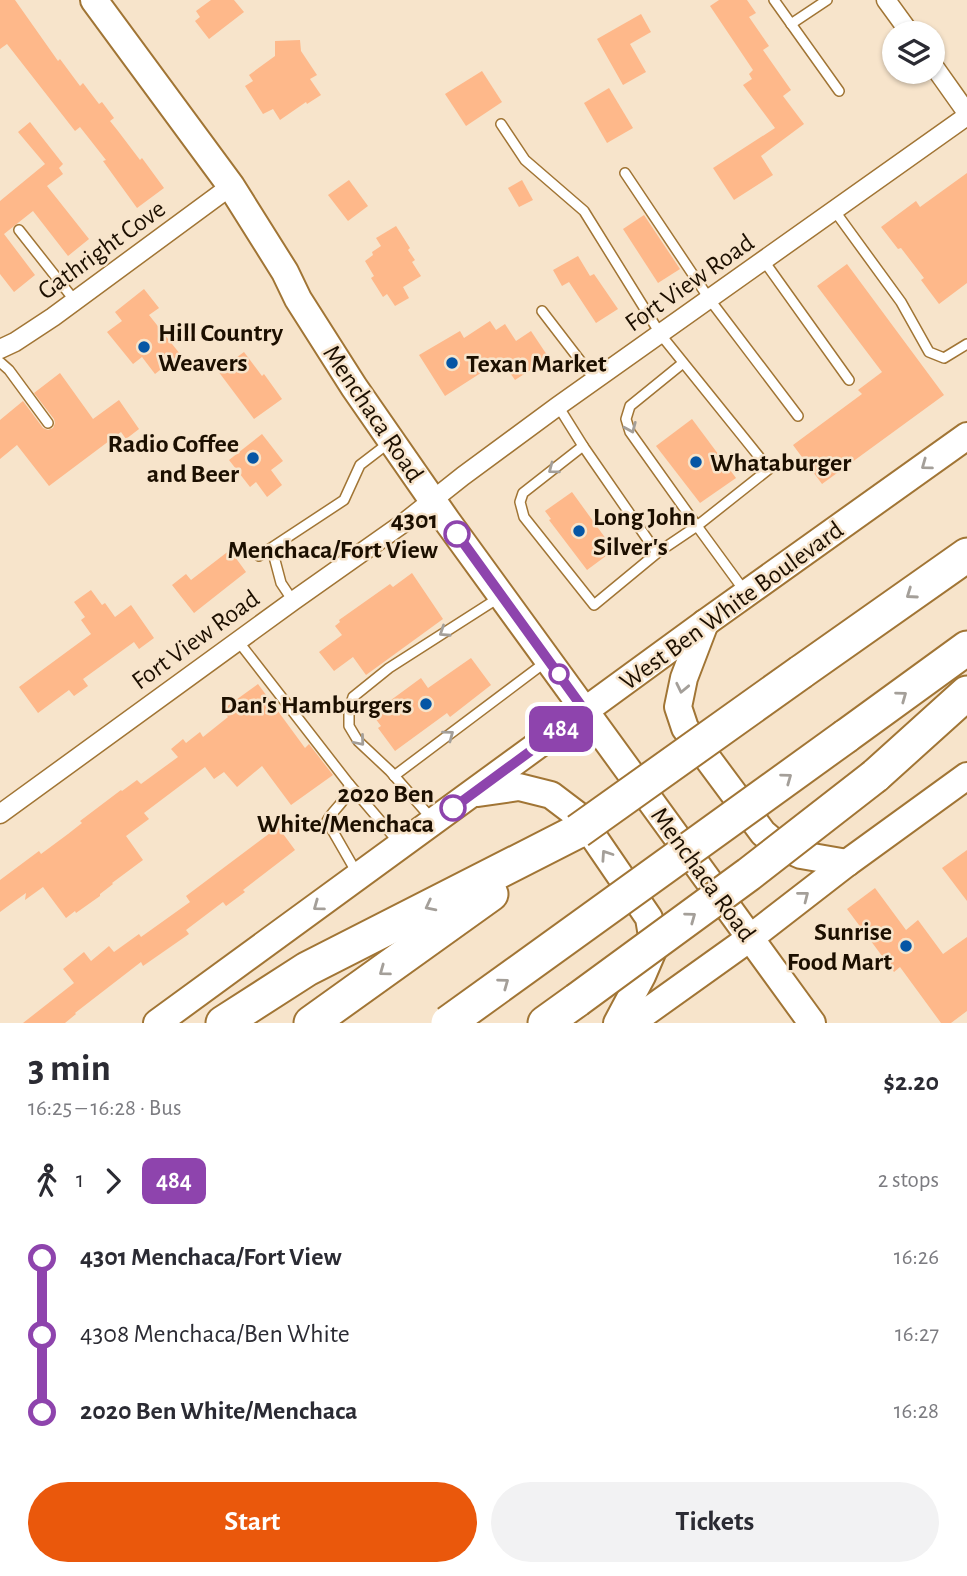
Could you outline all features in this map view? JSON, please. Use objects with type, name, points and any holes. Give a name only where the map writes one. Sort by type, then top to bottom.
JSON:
[{"type":"highway","points":[[312,1023],[967,555]]},
{"type":"highway","points":[[448,1023],[967,648]]},
{"type":"highway","points":[[545,1023],[749,874],[875,776],[967,693]]},
{"type":"highway","points":[[223,1023],[307,968],[578,831]]},
{"type":"main road","name":"Menchaca Road","points":[[94,0],[230,186],[285,272],[298,299],[433,501],[812,1023]]},
{"type":"main road","name":"West Ben White Boulevard","points":[[157,1023],[746,593],[967,436]]},
{"type":"main road","points":[[705,623],[684,678],[678,707],[685,728],[763,833],[776,844],[801,855],[847,863]]},
{"type":"main road","points":[[631,1023],[967,776]]},
{"type":"main road","points":[[472,794],[519,787],[551,795],[580,817],[649,918],[654,948],[617,1023]]},
{"type":"street","points":[[889,1],[902,21]]},
{"type":"street","points":[[945,82],[967,114]]},
{"type":"street","name":"Fort View Road","points":[[0,814],[433,501],[558,406],[967,114]]},
{"type":"street","name":"Gathright Cove","points":[[0,349],[75,301],[230,186]]},
{"type":"lane","points":[[774,0],[839,91]]},
{"type":"lane","points":[[791,24],[827,0]]},
{"type":"lane","points":[[501,124],[525,160],[584,211],[661,335],[769,468],[657,553],[594,605],[524,517],[520,502],[523,493],[583,446]]},
{"type":"lane","points":[[625,173],[710,300],[798,416]]},
{"type":"lane","points":[[834,211],[901,302],[929,352],[944,358],[967,344]]},
{"type":"lane","points":[[19,230],[75,301]]},
{"type":"lane","points":[[764,261],[849,380]]},
{"type":"lane","points":[[542,311],[595,380]]},
{"type":"lane","points":[[0,362],[9,370],[48,424]]},
{"type":"lane","points":[[683,363],[630,406],[626,419],[630,432],[746,593]]},
{"type":"lane","points":[[558,406],[657,553]]},
{"type":"lane","points":[[260,556],[344,500],[360,466],[391,441]]},
{"type":"lane","points":[[272,548],[281,583],[293,601]]},
{"type":"lane","points":[[435,822],[358,741],[349,726],[349,710],[353,697],[389,668],[502,596]]},
{"type":"lane","points":[[238,641],[349,784],[402,845]]},
{"type":"lane","points":[[394,776],[549,660]]},
{"type":"lane","points":[[349,784],[348,794],[327,821],[359,877]]},
{"type":"building","points":[[0,0],[15,0],[58,61],[60,59],[80,86],[83,83],[99,104],[102,102],[114,118],[110,121],[164,188],[137,208],[103,161],[106,160],[80,127],[75,131],[7,44],[0,49]]},
{"type":"building","points":[[211,0],[234,0],[244,12],[209,39],[195,21],[200,17],[196,11]]},
{"type":"building","points":[[719,0],[747,0],[756,13],[749,17],[769,46],[763,50],[791,90],[783,96],[804,124],[761,156],[773,175],[734,200],[713,168],[775,128],[743,85],[752,79],[749,74],[753,70],[710,6]]},
{"type":"building","points":[[641,14],[651,32],[630,44],[646,72],[623,85],[597,39]]},
{"type":"building","points":[[300,40],[301,51],[317,75],[310,79],[321,95],[280,120],[273,109],[263,114],[245,86],[253,81],[249,75],[275,56],[275,41]]},
{"type":"building","points":[[482,71],[502,102],[466,126],[445,94]]},
{"type":"building","points":[[609,88],[633,128],[607,143],[584,103]]},
{"type":"building","points":[[30,122],[63,164],[59,168],[63,174],[47,186],[89,239],[68,256],[33,211],[4,234],[35,275],[14,292],[0,274],[0,201],[45,164],[18,132]]},
{"type":"building","points":[[967,173],[967,283],[939,304],[921,280],[924,278],[881,227],[916,201],[920,207]]},
{"type":"building","points":[[349,180],[368,206],[348,221],[328,195]]},
{"type":"building","points":[[522,180],[533,200],[519,207],[508,188]]},
{"type":"building","points":[[644,215],[680,269],[658,283],[623,229]]},
{"type":"building","points":[[396,226],[410,248],[408,250],[415,260],[412,262],[421,276],[403,287],[409,298],[395,306],[387,294],[383,297],[371,278],[374,276],[365,261],[381,246],[376,238]]},
{"type":"building","points":[[578,256],[590,276],[594,274],[618,309],[596,323],[569,282],[562,286],[553,270]]},
{"type":"building","points":[[847,264],[944,395],[822,484],[793,445],[862,394],[858,390],[882,372],[817,286]]},
{"type":"building","points":[[144,289],[159,308],[149,315],[180,354],[155,374],[142,357],[133,364],[107,332],[122,321],[115,312]]},
{"type":"building","points":[[490,321],[496,330],[505,324],[516,341],[531,331],[549,358],[515,380],[501,360],[445,396],[419,355],[460,331],[464,338]]},
{"type":"building","points":[[244,352],[282,399],[254,419],[218,371]]},
{"type":"building","points":[[60,373],[93,419],[119,400],[139,429],[126,439],[121,432],[49,486],[17,445],[0,459],[0,420],[23,401],[43,428],[53,428],[54,419],[34,393]]},
{"type":"building","name":"Whataburger","points":[[692,419],[736,478],[700,503],[656,446]]},
{"type":"building","points":[[262,434],[283,461],[271,470],[282,485],[267,497],[256,482],[250,487],[229,460]]},
{"type":"building","name":"Long John Silver's","points":[[572,492],[614,550],[587,570],[545,511]]},
{"type":"building","points":[[230,550],[246,572],[194,613],[172,585],[186,574],[191,580]]},
{"type":"building","points":[[412,573],[443,619],[366,675],[353,657],[334,671],[319,652],[342,635],[335,626],[339,620],[390,584],[393,587]]},
{"type":"building","points":[[91,590],[115,617],[131,605],[154,638],[139,649],[134,642],[83,679],[88,686],[74,696],[69,690],[38,713],[19,687],[91,634],[81,620],[85,617],[74,602]]},
{"type":"building","name":"Dan's Hamburgers","points":[[471,658],[491,685],[450,717],[447,713],[395,751],[378,728],[381,726],[372,714],[421,678],[428,688]]},
{"type":"building","points":[[258,684],[305,748],[309,744],[333,775],[291,805],[262,766],[237,787],[224,772],[214,779],[205,767],[144,813],[149,819],[126,836],[143,860],[76,913],[75,911],[66,918],[43,887],[25,900],[26,893],[0,912],[0,880],[39,851],[41,854],[68,834],[82,823],[80,821],[121,790],[137,780],[141,784],[178,757],[171,749],[183,739],[186,743],[200,732],[203,737],[228,717],[222,710]]},
{"type":"building","points":[[278,827],[295,850],[243,890],[245,892],[226,906],[223,902],[186,930],[189,934],[143,966],[141,962],[65,1023],[23,1023],[74,983],[63,969],[84,952],[91,961],[109,946],[114,952],[139,934],[141,937],[190,902],[186,896]]},
{"type":"building","points":[[967,850],[967,901],[942,868]]},
{"type":"building","points":[[875,888],[906,930],[918,920],[943,954],[967,937],[967,1011],[951,1023],[941,1023],[900,967],[894,972],[847,909]]},
{"type":"bus line","name":"484","points":[[453,808],[585,711],[457,534]]},
{"type":"place","name":"Hill Country Weavers","points":[[144,347]]},
{"type":"place","name":"Texan Market","points":[[452,363]]},
{"type":"place","name":"Radio Coffee and Beer","points":[[253,458]]},
{"type":"place","name":"Whataburger","points":[[696,462]]},
{"type":"place","name":"Long John Silver's","points":[[579,531]]},
{"type":"place","name":"4301 Menchaca/Fort View","points":[[457,534]]},
{"type":"place","name":"Dan's Hamburgers","points":[[426,704]]},
{"type":"place","name":"2020 Ben White/Menchaca","points":[[453,808]]},
{"type":"place","name":"Sunrise Food Mart","points":[[906,946]]}]
